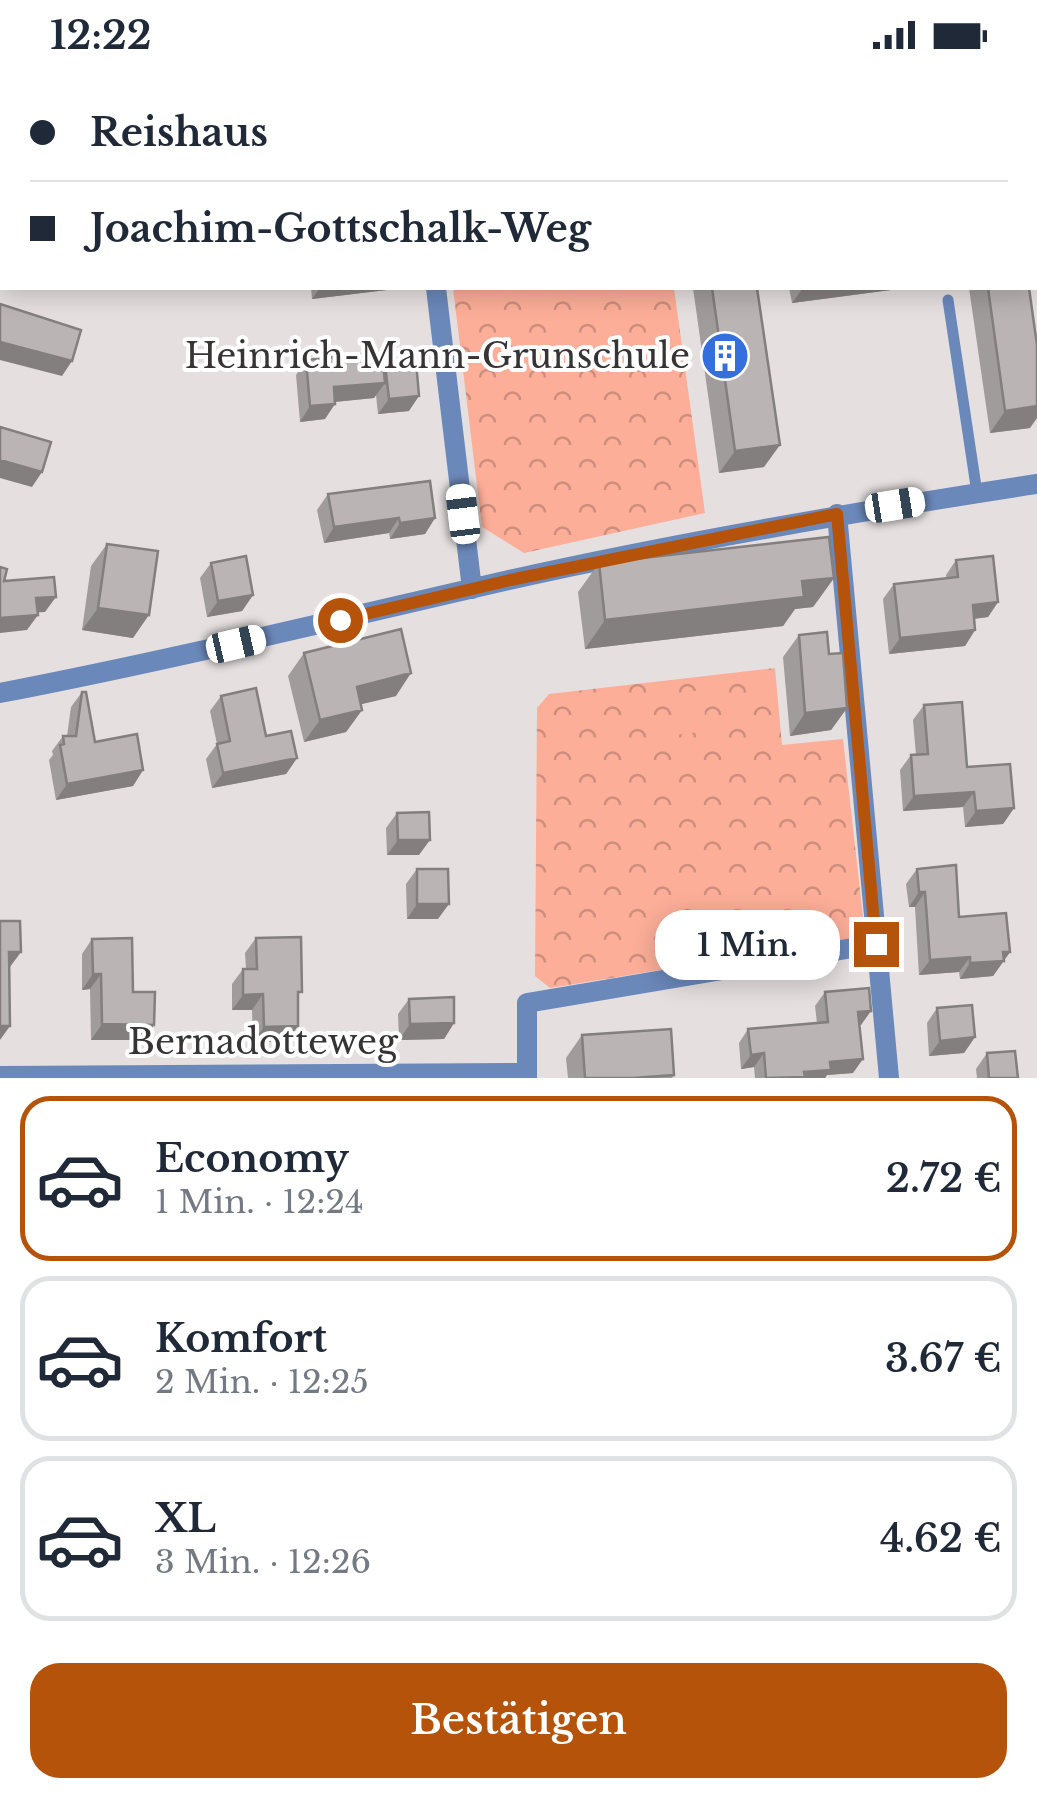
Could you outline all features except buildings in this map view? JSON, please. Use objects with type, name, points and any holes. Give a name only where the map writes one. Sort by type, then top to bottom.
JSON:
[{"type":"street","points":[[436,290],[472,589]]},
{"type":"street","points":[[0,694],[140,666],[472,589],[837,514],[1037,484]]},
{"type":"street","points":[[837,514],[889,1078]]},
{"type":"street","points":[[527,1075],[527,1002],[876,944]]},
{"type":"street","name":"Bernadotteweg","points":[[0,1076],[527,1075]]},
{"type":"lane","points":[[948,300],[977,493]]},
{"type":"green space","points":[[453,290],[674,290],[705,513],[524,553],[482,527]]},
{"type":"green space","points":[[775,668],[782,745],[843,739],[864,926],[849,939],[550,988],[535,976],[537,708],[549,694]]},
{"type":"green space","points":[[702,690],[707,731],[675,735],[670,694]]},
{"type":"place","name":"Heinrich-Mann-Grunschule","points":[[725,356]]},
{"type":"route","points":[[340,620],[510,580],[837,514],[876,944]]}]
